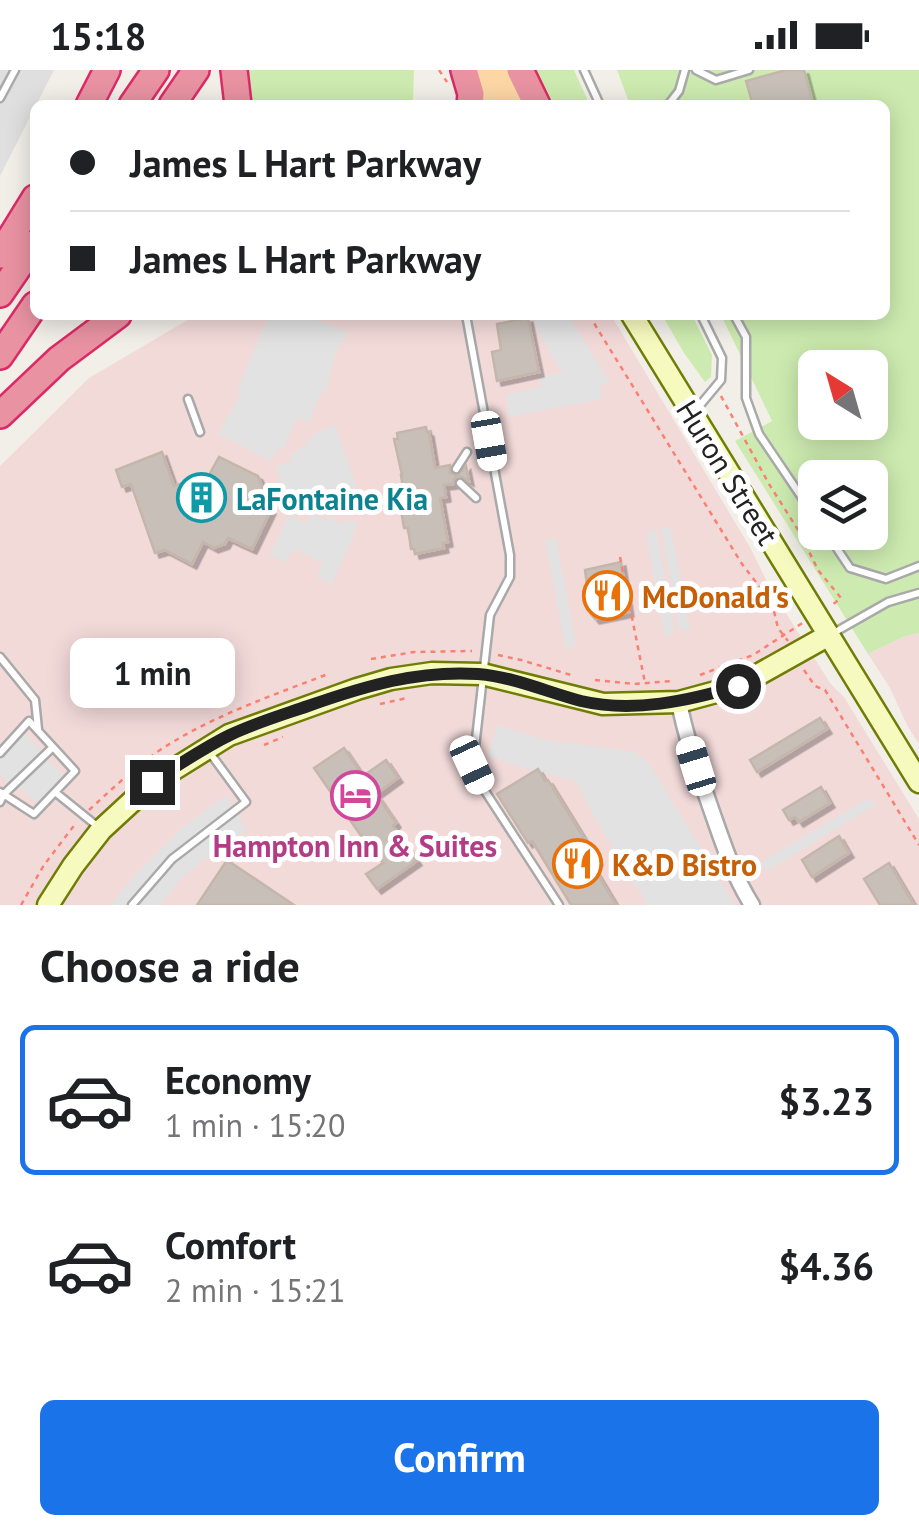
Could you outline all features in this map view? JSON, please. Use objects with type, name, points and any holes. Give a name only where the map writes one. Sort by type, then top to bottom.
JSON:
[{"type":"highway","points":[[91,100],[107,70]]},
{"type":"highway","points":[[135,100],[156,70]]},
{"type":"highway","points":[[175,100],[196,70]]},
{"type":"highway","points":[[234,70],[237,100]]},
{"type":"highway","points":[[464,70],[470,100]]},
{"type":"highway","points":[[520,70],[535,100]]},
{"type":"highway","points":[[0,255],[30,206]]},
{"type":"highway","points":[[0,294],[30,251]]},
{"type":"highway","points":[[0,356],[30,312]]},
{"type":"highway","points":[[0,415],[59,359],[111,320]]},
{"type":"main road","points":[[475,70],[492,100]]},
{"type":"main road","points":[[496,70],[514,100]]},
{"type":"street","name":"Huron Street","points":[[635,320],[919,782]]},
{"type":"street","points":[[48,905],[101,830],[152,782],[229,735],[264,722],[374,684],[432,673],[482,674],[603,704],[679,702],[738,686],[829,635]]},
{"type":"street","points":[[679,702],[683,725],[730,863],[752,905]]},
{"type":"lane","points":[[0,98],[15,70]]},
{"type":"lane","points":[[584,70],[598,100]]},
{"type":"lane","points":[[672,100],[685,70]]},
{"type":"lane","points":[[696,70],[716,80],[749,70]]},
{"type":"lane","points":[[467,320],[510,555],[510,577],[490,615],[472,765],[560,905]]},
{"type":"lane","points":[[692,414],[721,380],[722,358],[703,320]]},
{"type":"lane","points":[[737,320],[746,336],[746,398],[759,434],[798,492]]},
{"type":"lane","points":[[188,398],[200,432]]},
{"type":"lane","points":[[456,469],[467,452]]},
{"type":"lane","points":[[460,482],[476,498]]},
{"type":"lane","points":[[838,550],[850,568],[886,578],[919,566]]},
{"type":"lane","points":[[829,635],[888,602],[919,593]]},
{"type":"lane","points":[[0,657],[35,700],[38,731]]},
{"type":"lane","points":[[0,753],[29,721],[53,746],[75,771],[34,814],[1,796],[53,746]]},
{"type":"lane","points":[[132,905],[172,859],[246,802],[206,748]]},
{"type":"lane","points":[[55,792],[101,830]]},
{"type":"path","points":[[591,320],[742,564],[772,604],[778,628],[786,638]]},
{"type":"path","points":[[716,386],[818,570],[841,598],[838,600]]},
{"type":"path","points":[[620,557],[644,683]]},
{"type":"path","points":[[700,675],[735,664],[786,638],[792,630]]},
{"type":"path","points":[[371,660],[414,652],[472,651]]},
{"type":"path","points":[[498,655],[571,675]]},
{"type":"path","points":[[804,670],[815,686],[825,690],[919,845]]},
{"type":"path","points":[[595,680],[672,681]]},
{"type":"path","points":[[380,704],[407,698]]},
{"type":"path","points":[[264,745],[283,737]]},
{"type":"path","points":[[21,905],[76,822]]},
{"type":"shaded area","points":[[0,70],[54,70],[39,100],[30,100],[30,117],[0,176]]},
{"type":"shaded area","points":[[188,320],[614,320],[751,549],[769,586],[919,819],[919,905],[0,905],[0,466],[89,378]]},
{"type":"shaded area","points":[[267,320],[318,320],[348,333],[335,354],[326,390],[330,394],[322,390],[309,423],[297,417],[284,449],[279,447],[271,461],[218,434],[242,391],[238,388]]},
{"type":"shaded area","points":[[533,320],[571,320],[609,381],[600,387],[602,399],[509,417],[506,395],[541,387],[539,378],[562,372]]},
{"type":"shaded area","points":[[335,425],[360,499],[327,508],[324,504],[309,508],[307,502],[290,506],[276,467],[292,460],[290,454],[320,431]]},
{"type":"shaded area","points":[[290,513],[306,525],[310,514],[325,520],[328,516],[343,525],[344,520],[358,524],[332,584],[317,577],[323,563],[294,549],[285,562],[270,555]]},
{"type":"shaded area","points":[[661,526],[671,529],[690,633],[679,628]]},
{"type":"shaded area","points":[[656,528],[674,630],[665,639],[646,534]]},
{"type":"shaded area","points":[[556,538],[576,646],[566,650],[545,540]]},
{"type":"shaded area","points":[[919,633],[919,744],[868,654]]},
{"type":"shaded area","points":[[497,725],[545,740],[635,752],[649,763],[735,905],[648,905],[576,781],[488,756]]},
{"type":"shaded area","points":[[21,729],[67,779],[41,807],[16,783],[12,786],[0,775],[0,753]]},
{"type":"shaded area","points":[[226,795],[247,830],[182,878],[160,905],[110,905],[183,827]]},
{"type":"shaded area","points":[[867,799],[877,804],[769,870],[758,864]]},
{"type":"green space","points":[[244,70],[414,70],[413,100],[248,100]]},
{"type":"green space","points":[[536,70],[574,70],[588,100],[551,100]]},
{"type":"green space","points":[[617,70],[919,70],[919,633],[868,654],[803,550],[888,550],[888,460],[798,460],[798,542],[735,441],[772,421],[723,320],[890,320],[890,100],[628,100]]},
{"type":"green space","points":[[665,320],[694,320],[712,355],[711,377],[705,382]]},
{"type":"building","points":[[786,70],[804,70],[812,100],[752,100],[746,81]]},
{"type":"building","points":[[528,320],[539,372],[497,381],[492,352],[501,350],[497,324]]},
{"type":"building","points":[[426,427],[435,468],[450,465],[450,473],[457,476],[466,466],[469,481],[459,476],[453,484],[444,485],[446,497],[440,498],[448,542],[443,543],[444,548],[415,554],[408,528],[404,528],[399,497],[404,496],[402,475],[394,439],[398,439],[397,433]]},
{"type":"building","name":"LaFontaine Kia","points":[[162,452],[174,486],[195,479],[200,491],[219,457],[258,476],[271,510],[252,549],[228,538],[225,544],[214,548],[203,542],[192,564],[165,550],[155,553],[131,484],[122,487],[116,470]]},
{"type":"building","name":"McDonald's","points":[[621,562],[629,612],[595,619],[585,570]]},
{"type":"building","points":[[820,718],[827,729],[757,772],[750,760]]},
{"type":"building","name":"Hampton Inn & Suites","points":[[344,748],[363,776],[386,760],[398,778],[376,794],[417,861],[377,889],[366,874],[383,863],[314,768]]},
{"type":"building","points":[[538,769],[598,861],[592,865],[616,905],[571,905],[532,841],[528,843],[497,794]]},
{"type":"building","points":[[821,787],[830,803],[799,822],[795,817],[789,820],[783,810]]},
{"type":"building","points":[[839,836],[849,853],[812,877],[802,860]]},
{"type":"building","points":[[227,860],[294,905],[197,905]]},
{"type":"building","points":[[889,863],[914,905],[880,905],[864,879]]},
{"type":"place","name":"LaFontaine Kia","points":[[201,498]]},
{"type":"place","name":"McDonald's","points":[[607,596]]},
{"type":"place","name":"Hampton Inn & Suites","points":[[355,796]]},
{"type":"place","name":"K&D Bistro","points":[[577,864]]},
{"type":"route","points":[[152,782],[229,735],[356,688],[392,679],[432,673],[482,674],[603,704],[679,702],[738,686]]}]
